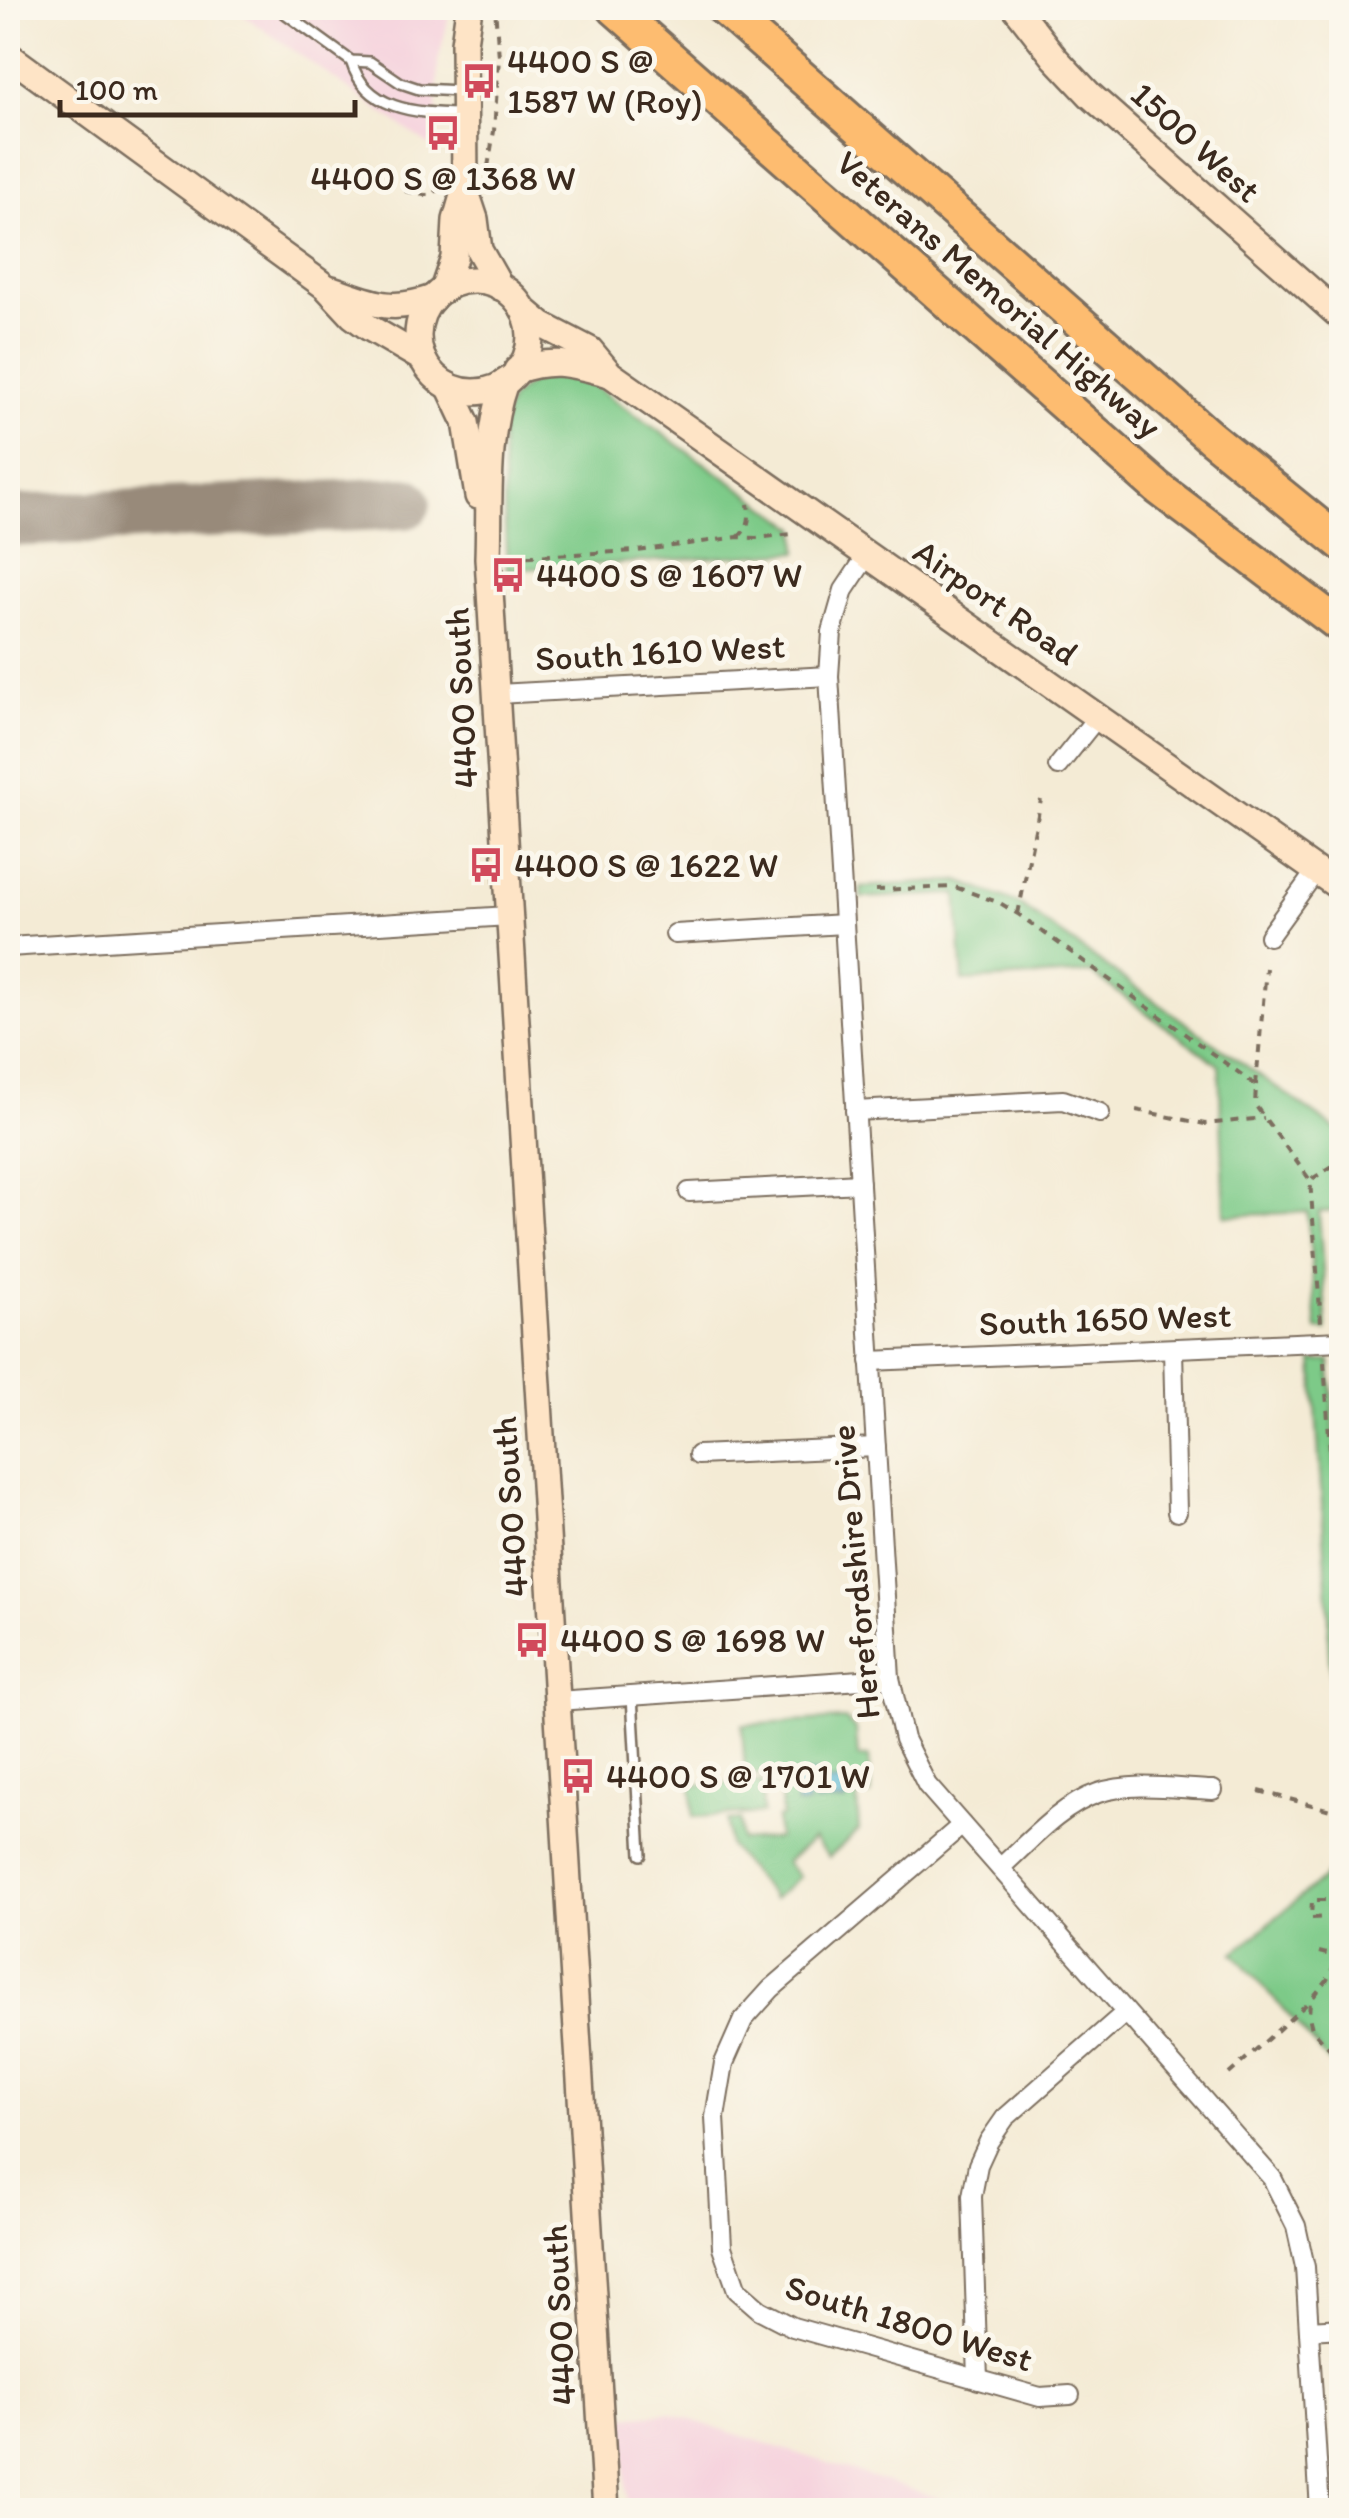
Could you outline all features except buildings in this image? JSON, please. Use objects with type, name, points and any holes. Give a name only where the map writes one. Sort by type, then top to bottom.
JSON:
[{"type":"highway","name":"Veterans Memorial Highway","points":[[614,8],[1158,488],[1342,627]]},
{"type":"highway","name":"Veterans Memorial Highway","points":[[723,8],[1197,426],[1342,544]]},
{"type":"street","points":[[464,185],[475,219],[479,250],[500,286],[523,309],[529,330],[526,355],[511,376],[478,392],[449,386],[433,374],[423,359],[418,340],[424,310],[438,294],[454,258],[456,220],[464,185],[464,43],[469,8]]},
{"type":"street","name":"1500 West","points":[[1016,8],[1090,96],[1342,318]]},
{"type":"street","points":[[8,55],[326,286],[368,327],[423,359]]},
{"type":"street","points":[[326,286],[387,306],[405,306],[468,280],[500,286]]},
{"type":"street","name":"Airport Road","points":[[523,309],[542,325],[590,350],[610,374],[1342,888]]},
{"type":"street","name":"Airport Road","points":[[511,376],[537,364],[562,362],[610,374]]},
{"type":"street","name":"4400 South","points":[[511,376],[497,403],[492,431],[500,558],[496,694],[606,2510]]},
{"type":"street","name":"4400 South","points":[[449,386],[466,422],[500,558]]},
{"type":"street","name":"Herefordshire Drive","points":[[868,554],[844,590],[832,632],[829,676],[890,1678],[904,1739],[927,1785],[1272,2178],[1296,2226],[1305,2267],[1320,2510]]},
{"type":"street","name":"South 1610 West","points":[[496,694],[829,676]]},
{"type":"street","points":[[1058,766],[1098,716]]},
{"type":"street","points":[[1269,936],[1316,871]]},
{"type":"street","points":[[8,947],[509,916]]},
{"type":"street","points":[[675,934],[844,924]]},
{"type":"street","points":[[856,1111],[1063,1100],[1100,1113]]},
{"type":"street","points":[[689,1192],[860,1183]]},
{"type":"street","name":"South 1650 West","points":[[870,1361],[1342,1342]]},
{"type":"street","points":[[1173,1349],[1177,1512]]},
{"type":"street","points":[[698,1456],[876,1446]]},
{"type":"street","points":[[557,1702],[890,1678]]},
{"type":"street","points":[[1000,1868],[1066,1810],[1098,1794],[1131,1787],[1214,1790]]},
{"type":"street","name":"South 1800 West","points":[[962,1825],[771,1989],[743,2020],[724,2063],[715,2117],[722,2247],[737,2290],[760,2310],[793,2328],[1040,2397],[1070,2395]]},
{"type":"street","points":[[978,2380],[972,2196],[978,2166],[1005,2118],[1126,2012]]},
{"type":"street","points":[[1309,2330],[1342,2328]]},
{"type":"lane","points":[[278,8],[351,61],[370,62],[401,83],[463,102]]},
{"type":"lane","points":[[351,61],[357,80],[386,102],[408,111],[463,102]]},
{"type":"lane","points":[[632,1696],[641,1854]]},
{"type":"path","points":[[405,191],[434,195],[464,185],[494,131],[499,57],[495,8]]},
{"type":"path","points":[[738,537],[746,530],[750,518],[748,504]]},
{"type":"path","points":[[500,558],[637,551],[792,534]]},
{"type":"path","points":[[1018,914],[1041,800]]},
{"type":"path","points":[[876,890],[955,887],[1000,902],[1256,1085]]},
{"type":"path","points":[[1266,968],[1255,1105],[1310,1180],[1322,1328]]},
{"type":"path","points":[[1136,1110],[1205,1124],[1264,1118]]},
{"type":"path","points":[[1310,1180],[1342,1160]]},
{"type":"path","points":[[1324,1362],[1336,1537],[1333,1632],[1342,1712]]},
{"type":"path","points":[[1334,1575],[1342,1574]]},
{"type":"path","points":[[1259,1791],[1342,1813]]},
{"type":"path","points":[[1312,1900],[1331,1900],[1331,1910],[1330,1918],[1311,1918],[1312,1900]]},
{"type":"path","points":[[1331,1910],[1342,1910]]},
{"type":"path","points":[[1229,2074],[1310,2001],[1327,1980],[1342,1949]]},
{"type":"path","points":[[1319,1952],[1338,1958]]},
{"type":"path","points":[[1310,2001],[1312,2030],[1342,2062]]},
{"type":"path","points":[[1297,2014],[1309,2016]]},
{"type":"shaded area","points":[[233,8],[451,8],[438,61],[436,150]]},
{"type":"shaded area","points":[[670,2413],[976,2510],[628,2510],[622,2417]]},
{"type":"green space","points":[[577,374],[797,528],[798,552],[507,570],[501,430],[510,400],[540,375]]},
{"type":"green space","points":[[958,881],[1017,903],[1341,1133],[1341,1210],[1319,1212],[1327,1331],[1317,1330],[1307,1212],[1225,1216],[1219,1065],[1091,973],[963,981],[957,894],[861,898],[861,887]]},
{"type":"green space","points":[[1313,1361],[1330,1361],[1341,1557],[1341,1831],[1328,1638]]},
{"type":"green space","points":[[845,1719],[856,1730],[858,1757],[869,1757],[871,1795],[857,1796],[859,1830],[829,1857],[813,1839],[786,1862],[799,1877],[774,1899],[729,1846],[727,1821],[740,1820],[741,1841],[778,1838],[777,1818],[782,1817],[780,1773],[745,1775],[742,1725]]},
{"type":"green space","points":[[762,1782],[763,1813],[693,1817],[692,1785]]},
{"type":"green space","points":[[1341,1863],[1341,2075],[1234,1953]]},
{"type":"water","points":[[822,1773],[826,1782],[845,1781],[846,1801],[815,1803],[814,1791],[808,1791],[808,1804],[797,1805],[792,1775]]},
{"type":"taxiway","points":[[8,521],[405,503]]},
{"type":"place","name":"4400 S @ 1587 W (Roy)","points":[[479,81]]},
{"type":"place","name":"4400 S @ 1368 W","points":[[443,133]]},
{"type":"place","name":"4400 S @ 1607 W","points":[[508,575]]},
{"type":"place","name":"4400 S @ 1622 W","points":[[486,865]]},
{"type":"place","name":"4400 S @ 1698 W","points":[[532,1640]]},
{"type":"place","name":"4400 S @ 1701 W","points":[[578,1776]]}]
